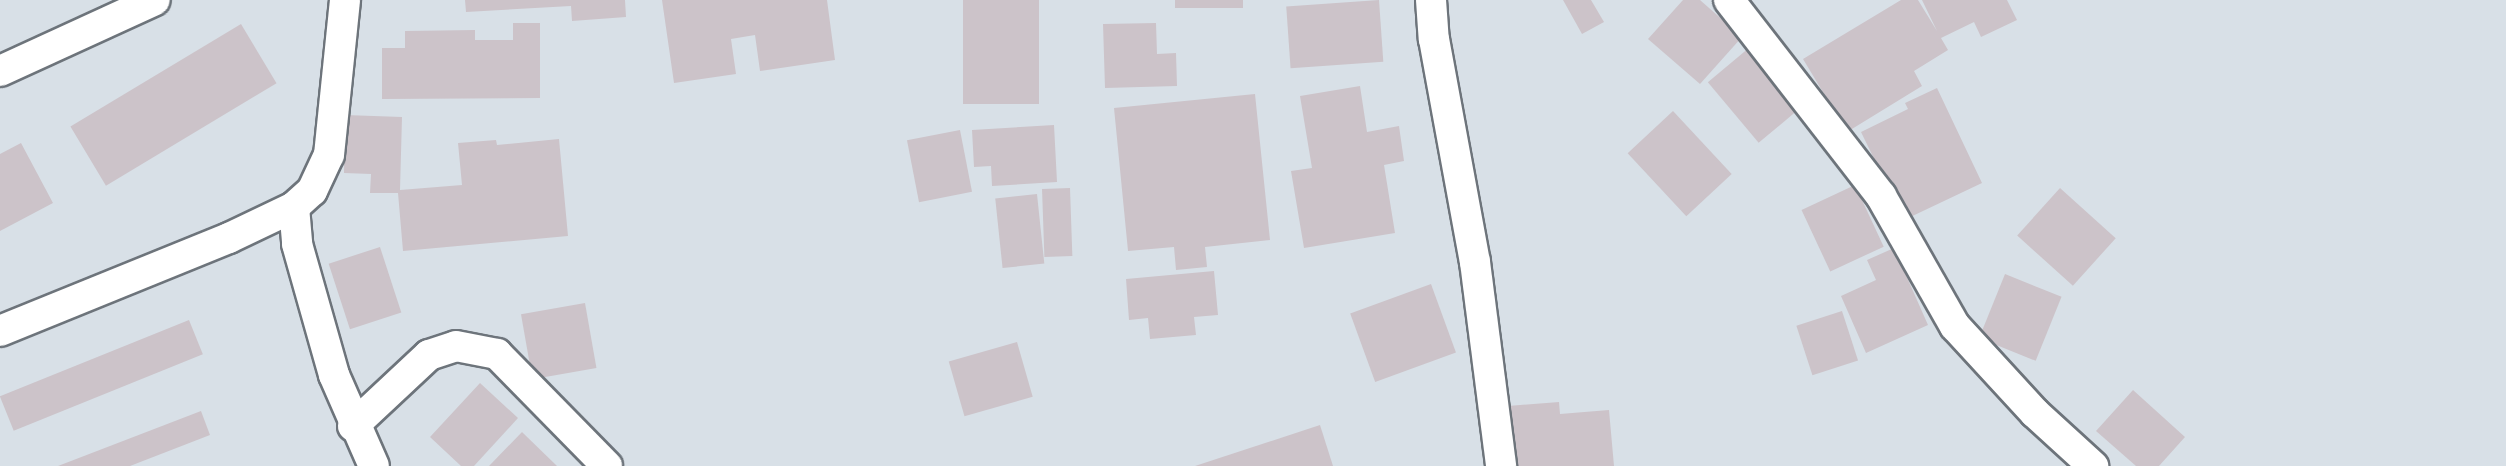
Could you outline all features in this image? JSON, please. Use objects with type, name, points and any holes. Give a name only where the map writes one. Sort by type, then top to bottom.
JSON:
[{"type":"street","points":[[0,71],[154,0]]},
{"type":"street","points":[[0,331],[294,207],[312,191],[329,155],[345,0]]},
{"type":"street","points":[[1431,0],[1434,39],[1475,262],[1501,466]]},
{"type":"street","points":[[1729,0],[1881,196],[1955,326],[2035,413],[2093,466]]},
{"type":"street","points":[[294,207],[297,244],[310,295],[353,426],[374,466]]},
{"type":"street","points":[[353,426],[429,355],[456,346],[497,354],[607,466]]},
{"type":"building","points":[[465,0],[625,0],[626,17],[572,21],[571,6],[466,12]]},
{"type":"building","points":[[662,0],[827,0],[835,60],[760,71],[755,35],[731,39],[736,74],[674,83]]},
{"type":"building","points":[[963,0],[1039,0],[1039,104],[963,104]]},
{"type":"building","points":[[1175,0],[1243,0],[1243,8],[1175,8]]},
{"type":"building","points":[[1379,0],[1383,62],[1291,68],[1286,6]]},
{"type":"building","points":[[1563,0],[1591,0],[1604,22],[1582,34]]},
{"type":"building","points":[[1683,0],[1700,0],[1742,37],[1700,84],[1648,39]]},
{"type":"building","points":[[1901,0],[1918,0],[1937,31],[1922,0],[2007,0],[2017,20],[1981,37],[1974,22],[1941,38],[1948,50],[1914,71],[1922,86],[1847,132],[1803,59]]},
{"type":"building","points":[[513,23],[540,23],[540,98],[382,99],[382,48],[405,48],[405,31],[475,30],[475,40],[513,40]]},
{"type":"building","points":[[1156,23],[1157,54],[1176,53],[1177,86],[1105,88],[1103,24]]},
{"type":"building","points":[[241,24],[277,83],[106,186],[70,126]]},
{"type":"building","points":[[1750,47],[1801,108],[1759,143],[1708,82]]},
{"type":"building","points":[[1360,86],[1367,132],[1399,126],[1404,161],[1384,165],[1395,233],[1304,248],[1291,171],[1312,168],[1300,96]]},
{"type":"building","points":[[1937,88],[1982,183],[1904,220],[1861,132],[1908,109],[1905,103]]},
{"type":"building","points":[[1255,94],[1270,240],[1205,247],[1207,267],[1176,270],[1174,247],[1128,251],[1114,108]]},
{"type":"building","points":[[1673,111],[1732,174],[1686,216],[1628,153]]},
{"type":"building","points":[[345,115],[402,117],[400,190],[462,185],[458,143],[496,140],[497,145],[559,139],[568,236],[403,251],[398,193],[370,193],[371,174],[344,173]]},
{"type":"building","points":[[1054,125],[1057,182],[992,186],[991,166],[974,167],[972,130]]},
{"type":"building","points":[[960,130],[972,192],[919,202],[907,140]]},
{"type":"building","points":[[21,143],[53,203],[0,231],[0,154]]},
{"type":"building","points":[[1855,185],[1884,247],[1830,272],[1802,210]]},
{"type":"building","points":[[1070,188],[1072,256],[1044,257],[1042,189]]},
{"type":"building","points":[[2060,188],[2116,238],[2073,286],[2017,236]]},
{"type":"building","points":[[1037,194],[1044,264],[1003,268],[995,198]]},
{"type":"building","points":[[380,247],[401,313],[350,329],[329,264]]},
{"type":"building","points":[[1894,248],[1928,325],[1866,353],[1841,296],[1876,280],[1867,260]]},
{"type":"building","points":[[1214,271],[1218,315],[1194,317],[1196,335],[1150,339],[1148,318],[1129,320],[1126,279]]},
{"type":"building","points":[[2005,274],[2062,297],[2036,361],[1979,338]]},
{"type":"building","points":[[1431,284],[1456,353],[1375,382],[1350,313]]},
{"type":"building","points":[[585,303],[596,368],[532,379],[521,314]]},
{"type":"building","points":[[1842,311],[1858,360],[1812,375],[1796,326]]},
{"type":"building","points":[[189,320],[203,354],[14,431],[0,396]]},
{"type":"building","points":[[1017,342],[1033,397],[964,416],[949,362]]},
{"type":"building","points":[[480,383],[518,418],[474,466],[461,466],[430,437]]},
{"type":"building","points":[[2133,390],[2185,437],[2159,466],[2136,466],[2096,431]]},
{"type":"building","points":[[1559,402],[1560,414],[1609,410],[1614,466],[1513,466],[1508,406]]},
{"type":"building","points":[[201,411],[210,435],[130,466],[58,466]]},
{"type":"building","points":[[1320,425],[1333,466],[1195,466]]},
{"type":"building","points":[[522,432],[557,466],[489,466]]}]
